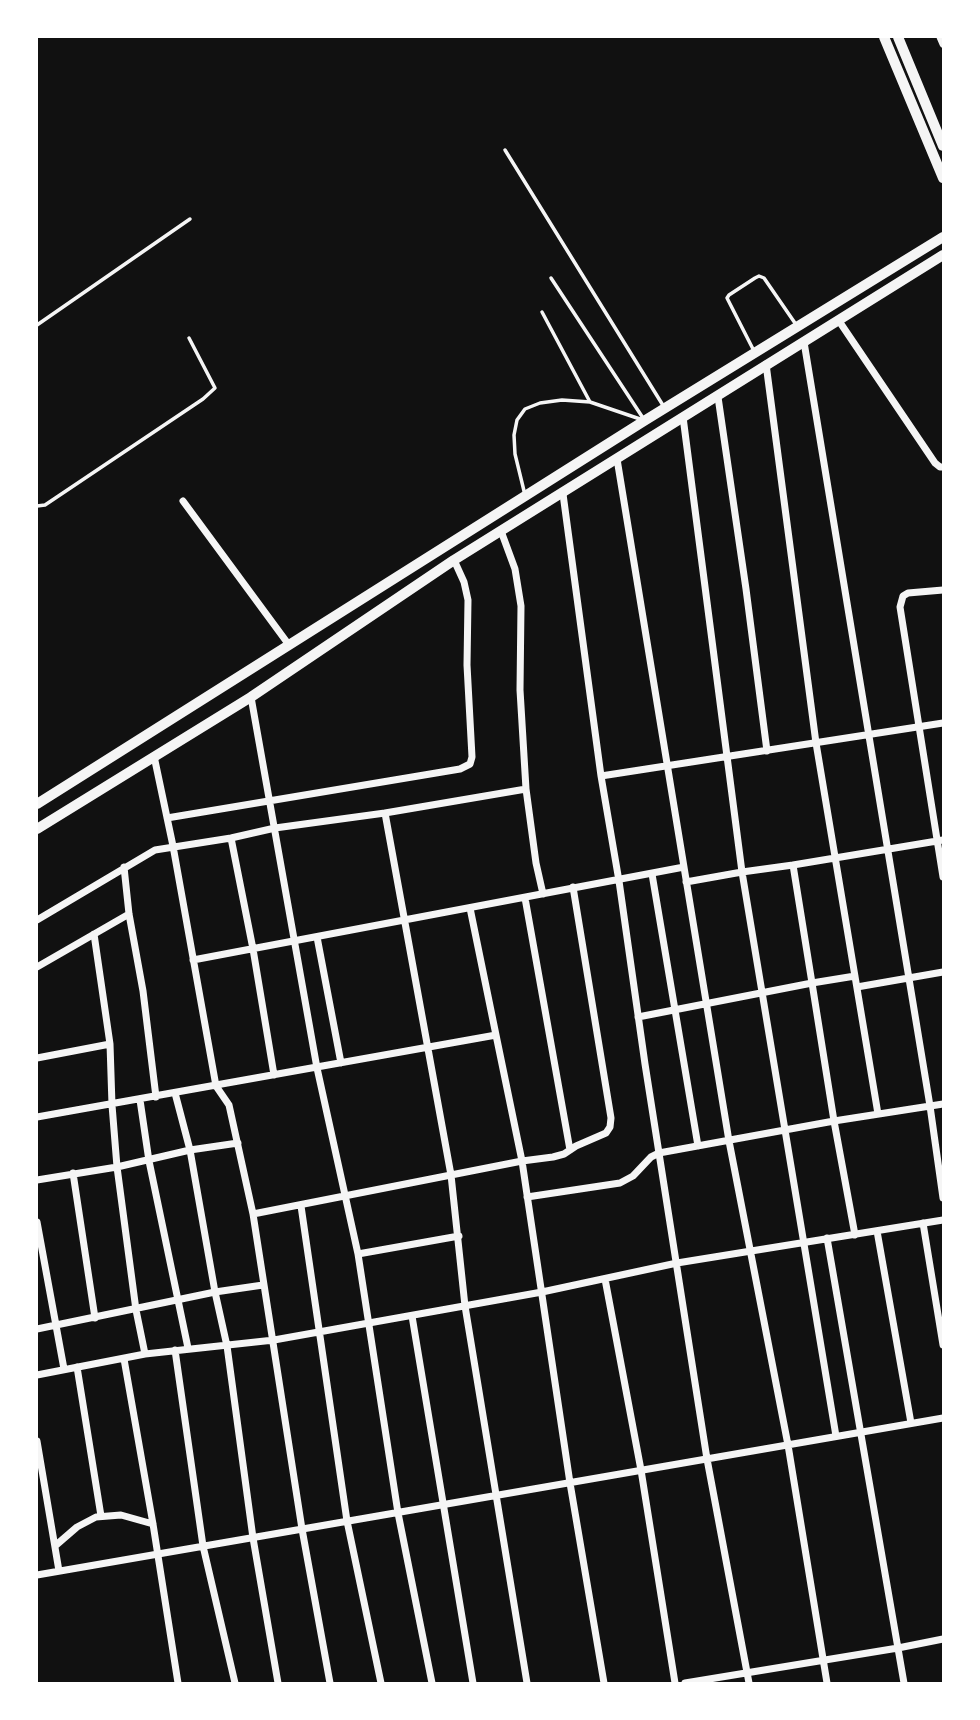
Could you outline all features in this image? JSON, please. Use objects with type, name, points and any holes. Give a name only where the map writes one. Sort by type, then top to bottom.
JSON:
[{"type":"street","points":[[884,37],[943,178]]},
{"type":"street","points":[[898,37],[943,146]]},
{"type":"street","points":[[940,37],[943,44]]},
{"type":"street","points":[[37,804],[644,421],[943,237]]},
{"type":"street","points":[[37,829],[251,697],[454,560],[943,255]]},
{"type":"street","points":[[839,321],[935,463],[943,467]]},
{"type":"street","points":[[804,342],[943,1198]]},
{"type":"street","points":[[766,364],[816,743],[878,1114]]},
{"type":"street","points":[[718,397],[747,589],[767,751]]},
{"type":"street","points":[[682,417],[742,872],[836,1436]]},
{"type":"street","points":[[617,459],[729,1140],[788,1445],[827,1683]]},
{"type":"street","points":[[563,494],[600,776],[619,881],[708,1459],[749,1683]]},
{"type":"street","points":[[183,501],[289,645]]},
{"type":"street","points":[[501,531],[515,569],[522,606],[520,690],[526,789],[543,894]]},
{"type":"street","points":[[167,818],[447,771],[470,764],[468,600],[464,582],[454,560]]},
{"type":"street","points":[[943,590],[908,593],[901,600],[919,727],[941,840],[943,877]]},
{"type":"street","points":[[251,697],[317,1068],[358,1254],[398,1513],[432,1683]]},
{"type":"street","points":[[600,776],[943,723]]},
{"type":"street","points":[[154,756],[216,1086],[229,1105],[253,1214],[302,1529],[330,1683]]},
{"type":"street","points":[[37,920],[156,850],[275,828],[526,789]]},
{"type":"street","points":[[385,813],[451,1175],[465,1306],[527,1683]]},
{"type":"street","points":[[231,838],[274,1075]]},
{"type":"street","points":[[686,882],[941,840]]},
{"type":"street","points":[[793,865],[855,1235]]},
{"type":"street","points":[[124,867],[156,1097]]},
{"type":"street","points":[[193,960],[684,867]]},
{"type":"street","points":[[652,874],[698,1146]]},
{"type":"street","points":[[253,1214],[553,1157],[606,1133],[610,1128],[611,1118],[573,887]]},
{"type":"street","points":[[525,898],[570,1150]]},
{"type":"street","points":[[470,908],[522,1161],[570,1483],[604,1683]]},
{"type":"street","points":[[37,967],[129,914]]},
{"type":"street","points":[[94,934],[110,1044],[111,1105],[117,1167],[136,1310],[145,1354]]},
{"type":"street","points":[[317,937],[341,1063]]},
{"type":"street","points":[[856,987],[943,972]]},
{"type":"street","points":[[638,1017],[855,976]]},
{"type":"street","points":[[37,1117],[496,1035]]},
{"type":"street","points":[[37,1058],[110,1044]]},
{"type":"street","points":[[175,1093],[190,1150],[227,1346],[253,1538],[278,1683]]},
{"type":"street","points":[[140,1100],[149,1161],[188,1348]]},
{"type":"street","points":[[527,1198],[620,1183],[633,1176],[651,1157],[659,1153],[943,1104]]},
{"type":"street","points":[[37,1180],[238,1143]]},
{"type":"street","points":[[73,1173],[95,1318]]},
{"type":"street","points":[[301,1206],[347,1521],[381,1683]]},
{"type":"street","points":[[37,1374],[145,1354],[274,1340],[542,1292],[677,1263],[943,1220]]},
{"type":"street","points":[[37,1222],[64,1369]]},
{"type":"street","points":[[923,1223],[943,1345]]},
{"type":"street","points":[[877,1231],[911,1423]]},
{"type":"street","points":[[358,1254],[459,1236]]},
{"type":"street","points":[[827,1238],[904,1683]]},
{"type":"street","points":[[606,1279],[641,1470],[675,1683]]},
{"type":"street","points":[[37,1329],[215,1292],[263,1285]]},
{"type":"street","points":[[412,1315],[473,1683]]},
{"type":"street","points":[[175,1350],[203,1546],[235,1683]]},
{"type":"street","points":[[124,1359],[178,1683]]},
{"type":"street","points":[[77,1367],[101,1516]]},
{"type":"street","points":[[37,1575],[943,1418]]},
{"type":"street","points":[[37,1441],[59,1571]]},
{"type":"street","points":[[55,1546],[77,1527],[101,1516],[121,1516],[153,1524]]},
{"type":"street","points":[[685,1683],[943,1639]]},
{"type":"lane","points":[[505,150],[665,409]]},
{"type":"lane","points":[[37,325],[190,219]]},
{"type":"lane","points":[[551,278],[644,421]]},
{"type":"lane","points":[[755,353],[727,299],[755,278],[764,278],[797,327]]},
{"type":"lane","points":[[542,312],[590,402]]},
{"type":"lane","points":[[37,506],[45,505],[56,498],[203,399],[215,388],[189,338]]},
{"type":"lane","points":[[526,497],[515,454],[517,420],[525,409],[540,402],[590,402],[644,421]]}]
